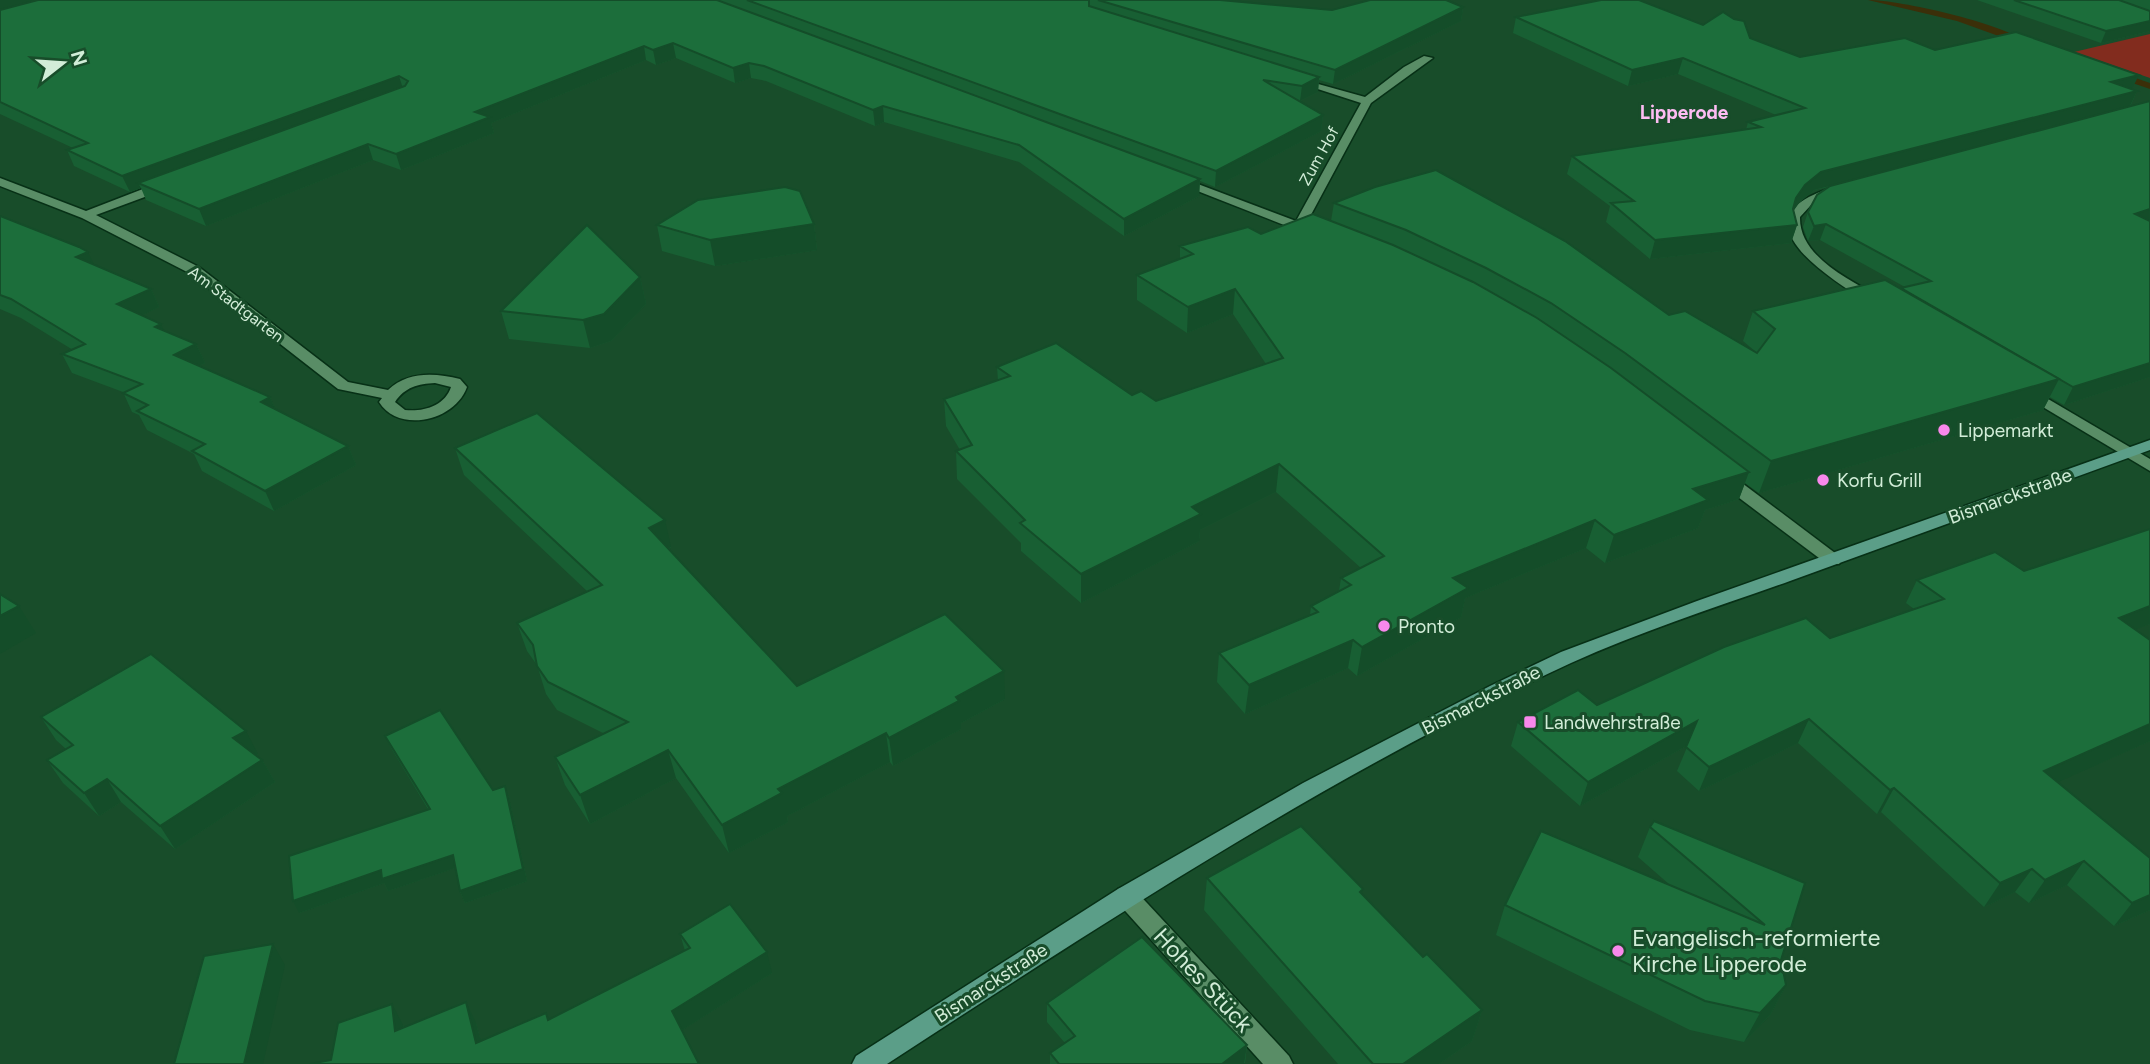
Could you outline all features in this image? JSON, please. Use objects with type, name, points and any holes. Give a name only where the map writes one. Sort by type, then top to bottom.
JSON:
[{"type":"main road","name":"Bismarckstraße","points":[[865,1064],[1126,896],[1311,789],[1568,657],[2150,445]]},
{"type":"street","name":"Zum Hof","points":[[1299,226],[1367,101],[1408,69],[1428,58]]},
{"type":"street","points":[[1289,77],[1367,101]]},
{"type":"street","points":[[1158,174],[1323,236]]},
{"type":"street","name":"Am Stadtgarten","points":[[0,181],[86,215],[194,270],[343,386],[391,395]]},
{"type":"street","points":[[86,215],[176,182]]},
{"type":"street","points":[[1845,189],[1819,196],[1801,207],[1793,218],[1795,233],[1805,253],[1832,276],[1891,310]]},
{"type":"street","points":[[2008,380],[2150,466]]},
{"type":"street","points":[[1717,472],[1833,560]]},
{"type":"street","name":"Hohes Stück","points":[[1126,896],[1280,1064]]},
{"type":"shaded area","points":[[2150,34],[2150,78],[2074,52]]},
{"type":"building","points":[[38,0],[717,0],[1200,179],[1124,219],[1019,145],[883,106],[873,110],[764,66],[749,63],[733,68],[673,43],[653,50],[644,46],[475,112],[490,117],[396,154],[368,144],[199,209],[138,183],[405,86],[408,81],[399,76],[122,176],[67,150],[88,143],[0,102],[0,10]]},
{"type":"building","points":[[747,0],[1089,0],[1089,6],[1319,77],[1302,86],[1263,80],[1323,115],[1216,171]]},
{"type":"building","points":[[1098,0],[1220,0],[1332,10],[1370,0],[1446,0],[1463,7],[1335,70]]},
{"type":"building","points":[[1601,0],[1639,0],[1703,25],[1723,12],[1734,19],[1744,21],[1750,38],[1800,57],[1905,38],[1935,50],[2016,32],[2139,75],[2111,82],[2137,91],[1821,172],[1805,185],[1796,198],[1793,209],[1797,225],[1655,240],[1611,203],[1634,201],[1572,156],[1761,127],[1748,122],[1805,108],[1683,58],[1632,70],[1516,17]]},
{"type":"building","points":[[2014,0],[2119,0],[2150,11],[2150,21],[2106,31]]},
{"type":"building","points":[[2150,101],[2150,209],[2135,214],[2150,221],[2150,363],[2073,387],[1901,288],[1931,281],[1826,224],[1814,226],[1808,212],[1817,195],[1830,186]]},
{"type":"building","points":[[1436,170],[1565,241],[1669,315],[1685,311],[1757,353],[1775,329],[1753,311],[1885,280],[2059,379],[1771,461],[1625,353],[1551,303],[1406,230],[1334,203],[1375,187]]},
{"type":"building","points":[[785,187],[800,191],[814,224],[710,240],[657,225],[698,200]]},
{"type":"building","points":[[1313,214],[1393,245],[1473,282],[1537,318],[1611,368],[1749,472],[1693,489],[1708,500],[1614,535],[1595,520],[1453,578],[1468,588],[1362,647],[1353,640],[1249,685],[1219,653],[1318,612],[1311,606],[1351,585],[1341,578],[1384,556],[1279,464],[1192,507],[1201,514],[1081,574],[1020,523],[1025,520],[956,451],[972,445],[944,399],[1010,376],[997,367],[1056,343],[1132,395],[1141,391],[1156,401],[1283,358],[1235,289],[1188,307],[1137,275],[1193,254],[1180,246],[1248,227],[1261,234]]},
{"type":"building","points":[[0,216],[79,247],[88,252],[76,257],[151,289],[117,304],[161,324],[155,327],[196,344],[174,355],[270,397],[261,402],[348,446],[265,491],[192,451],[205,444],[137,411],[148,405],[123,393],[142,384],[62,354],[85,344],[0,295]]},
{"type":"building","points":[[587,225],[640,277],[604,314],[583,320],[501,311]]},
{"type":"building","points":[[537,413],[665,520],[649,528],[797,686],[945,614],[1004,671],[956,697],[959,701],[889,738],[886,733],[778,789],[782,793],[722,825],[668,750],[580,795],[555,757],[628,722],[548,682],[537,666],[533,645],[517,623],[602,585],[455,448]]},
{"type":"building","points":[[2150,529],[2150,606],[2119,618],[2150,640],[2150,724],[2044,771],[2150,858],[2150,895],[2132,903],[2084,861],[2045,880],[2032,869],[2000,883],[1894,788],[1890,790],[1809,719],[1709,767],[1686,747],[1697,721],[1588,782],[1518,722],[1578,690],[1597,705],[1724,647],[1806,618],[1830,638],[1944,599],[1917,580],[1995,552],[2024,571]]},
{"type":"building","points":[[0,594],[19,606],[0,616]]},
{"type":"building","points":[[151,654],[246,731],[233,738],[262,760],[160,826],[107,779],[84,793],[47,760],[73,745],[41,717]]},
{"type":"building","points":[[440,710],[493,790],[505,786],[523,869],[460,891],[453,855],[382,879],[381,870],[293,901],[289,856],[430,809],[385,736]]},
{"type":"building","points":[[1654,821],[1805,883],[1781,960],[1786,985],[1760,1013],[1705,1001],[1505,905],[1541,831],[1765,925],[1650,827]]},
{"type":"building","points":[[1301,826],[1363,889],[1360,892],[1423,957],[1427,954],[1482,1010],[1403,1064],[1373,1064],[1207,878]]},
{"type":"building","points":[[730,904],[767,952],[672,1011],[699,1064],[310,1064],[331,1060],[338,1023],[392,1004],[395,1031],[466,1002],[476,1043],[546,1013],[548,1020],[690,948],[680,934]]},
{"type":"building","points":[[1142,937],[1247,1045],[1222,1064],[1059,1064],[1050,1053],[1075,1036],[1047,1003]]},
{"type":"building","points":[[273,944],[244,1064],[174,1064],[204,956]]},
{"type":"waterway","points":[[1872,0],[1959,19],[2021,41]]},
{"type":"waterway","points":[[2115,74],[2149,86]]},
{"type":"place","name":"Lippemarkt","points":[[1944,430]]},
{"type":"place","name":"Korfu Grill","points":[[1823,480]]},
{"type":"place","name":"Pronto","points":[[1384,626]]},
{"type":"place","name":"Landwehrstraße","points":[[1530,722]]},
{"type":"place","name":"Evangelisch-reformierte Kirche Lipperode","points":[[1618,951]]},
{"type":"district","name":"Lipperode","points":[[1684,112]]}]
